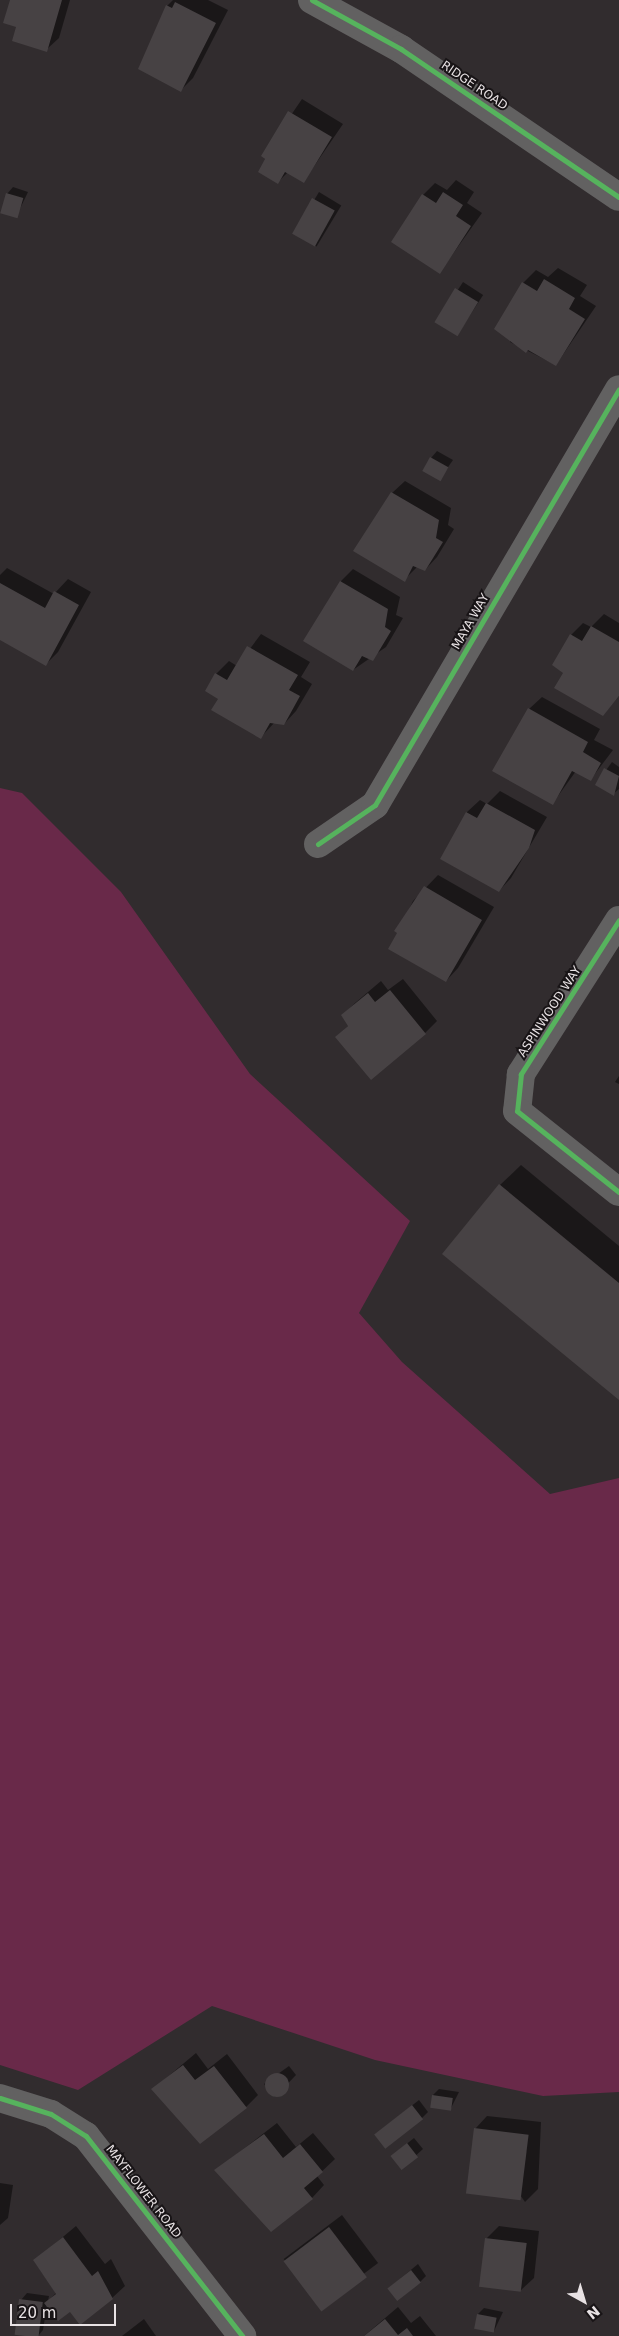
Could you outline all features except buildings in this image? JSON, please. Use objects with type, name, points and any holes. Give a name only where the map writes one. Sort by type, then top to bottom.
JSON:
[{"type":"street","name":"RIDGE ROAD","points":[[312,0],[401,49],[619,197]]},
{"type":"street","name":"MAYA WAY","points":[[318,844],[375,805],[619,390]]},
{"type":"street","name":"ASPINWOOD WAY","points":[[619,920],[522,1074],[517,1111],[619,1192]]},
{"type":"street","name":"MAYFLOWER ROAD","points":[[0,2098],[51,2114],[86,2136],[242,2336]]},
{"type":"shaded area","points":[[0,788],[22,793],[121,892],[250,1074],[410,1221],[359,1313],[402,1362],[550,1494],[619,1478],[619,2092],[543,2096],[375,2060],[212,2006],[78,2090],[0,2065]]},
{"type":"cycle path","points":[[312,0],[401,49],[619,197]]},
{"type":"cycle path","points":[[318,844],[375,805],[619,389]]},
{"type":"cycle path","points":[[619,920],[521,1074],[517,1111],[619,1192]]},
{"type":"cycle path","points":[[0,2098],[51,2114],[86,2136],[242,2336]]}]
